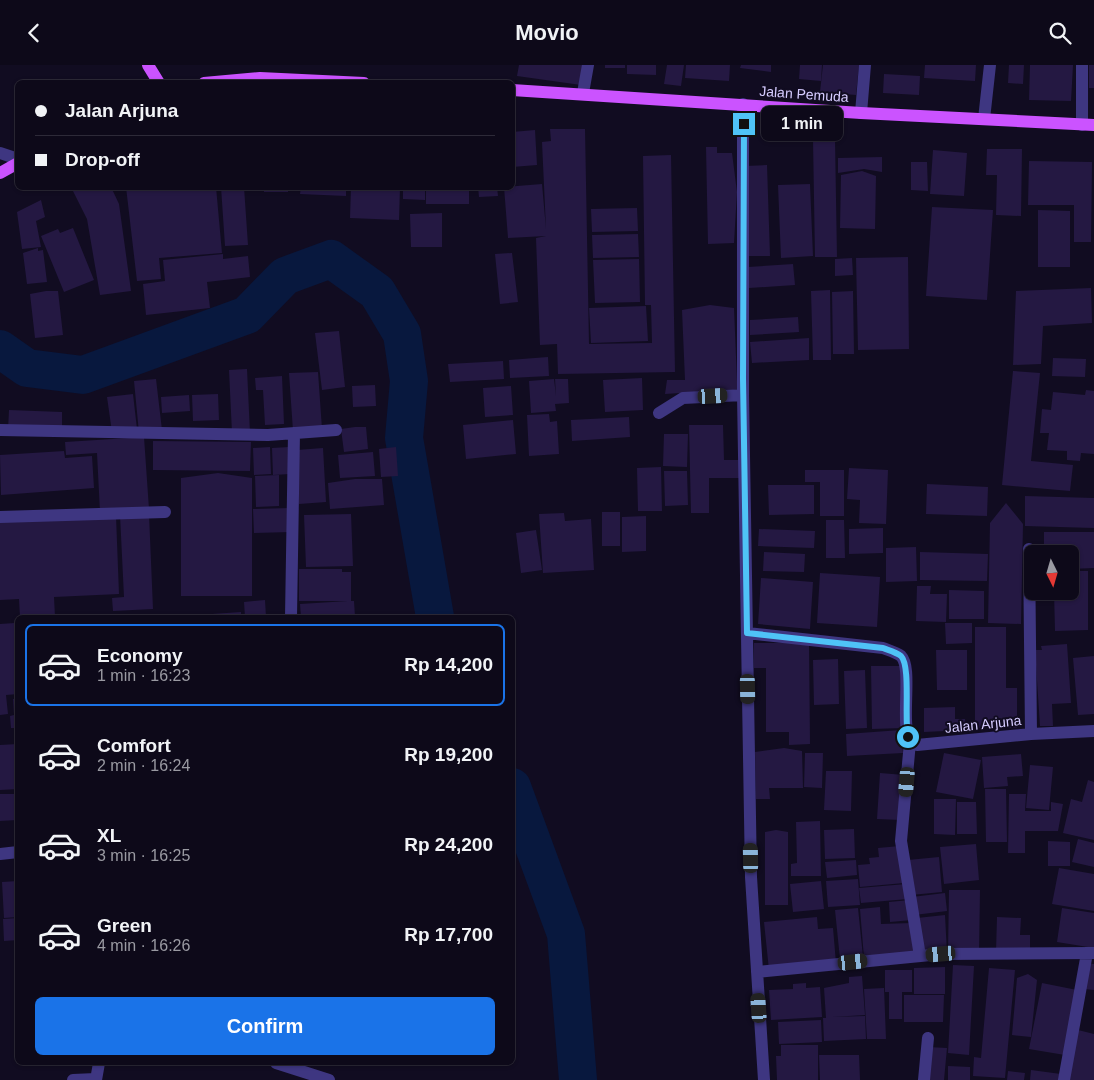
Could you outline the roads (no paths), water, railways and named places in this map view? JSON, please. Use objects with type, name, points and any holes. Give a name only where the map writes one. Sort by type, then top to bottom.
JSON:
[{"type":"main road","points":[[148,65],[157,80]]},
{"type":"main road","points":[[238,80],[260,78],[302,80]]},
{"type":"main road","name":"Jalan Pemuda","points":[[515,90],[583,93],[861,113],[1088,125]]},
{"type":"main road","points":[[0,173],[15,165]]},
{"type":"street","points":[[583,93],[588,65]]},
{"type":"street","points":[[861,113],[865,65]]},
{"type":"street","points":[[984,119],[990,65]]},
{"type":"street","points":[[1082,65],[1088,125]]},
{"type":"street","points":[[744,104],[743,395],[751,877],[764,1080]]},
{"type":"street","points":[[0,153],[15,158]]},
{"type":"street","points":[[658,413],[683,398],[743,395]]},
{"type":"street","points":[[0,430],[163,434],[294,433],[336,430]]},
{"type":"street","points":[[291,615],[294,433]]},
{"type":"street","points":[[0,517],[165,512]]},
{"type":"street","points":[[1030,600],[1031,734]]},
{"type":"street","points":[[747,633],[883,648],[900,656],[906,666],[905,725],[910,742],[901,841],[920,956]]},
{"type":"street","name":"Jalan Arjuna","points":[[910,742],[917,745],[1031,734],[1094,731]]},
{"type":"street","points":[[0,854],[15,852]]},
{"type":"street","points":[[757,972],[920,956],[1090,953],[1064,1080]]},
{"type":"street","points":[[924,1080],[928,1038]]},
{"type":"street","points":[[73,1080],[96,1079],[99,1065]]},
{"type":"street","points":[[282,1065],[329,1080]]},
{"type":"waterway","points":[[0,349],[27,368],[83,375],[247,315],[285,276],[331,259],[377,292],[402,334],[409,381],[404,438],[435,615]]},
{"type":"waterway","points":[[515,795],[566,934],[578,1080]]}]
